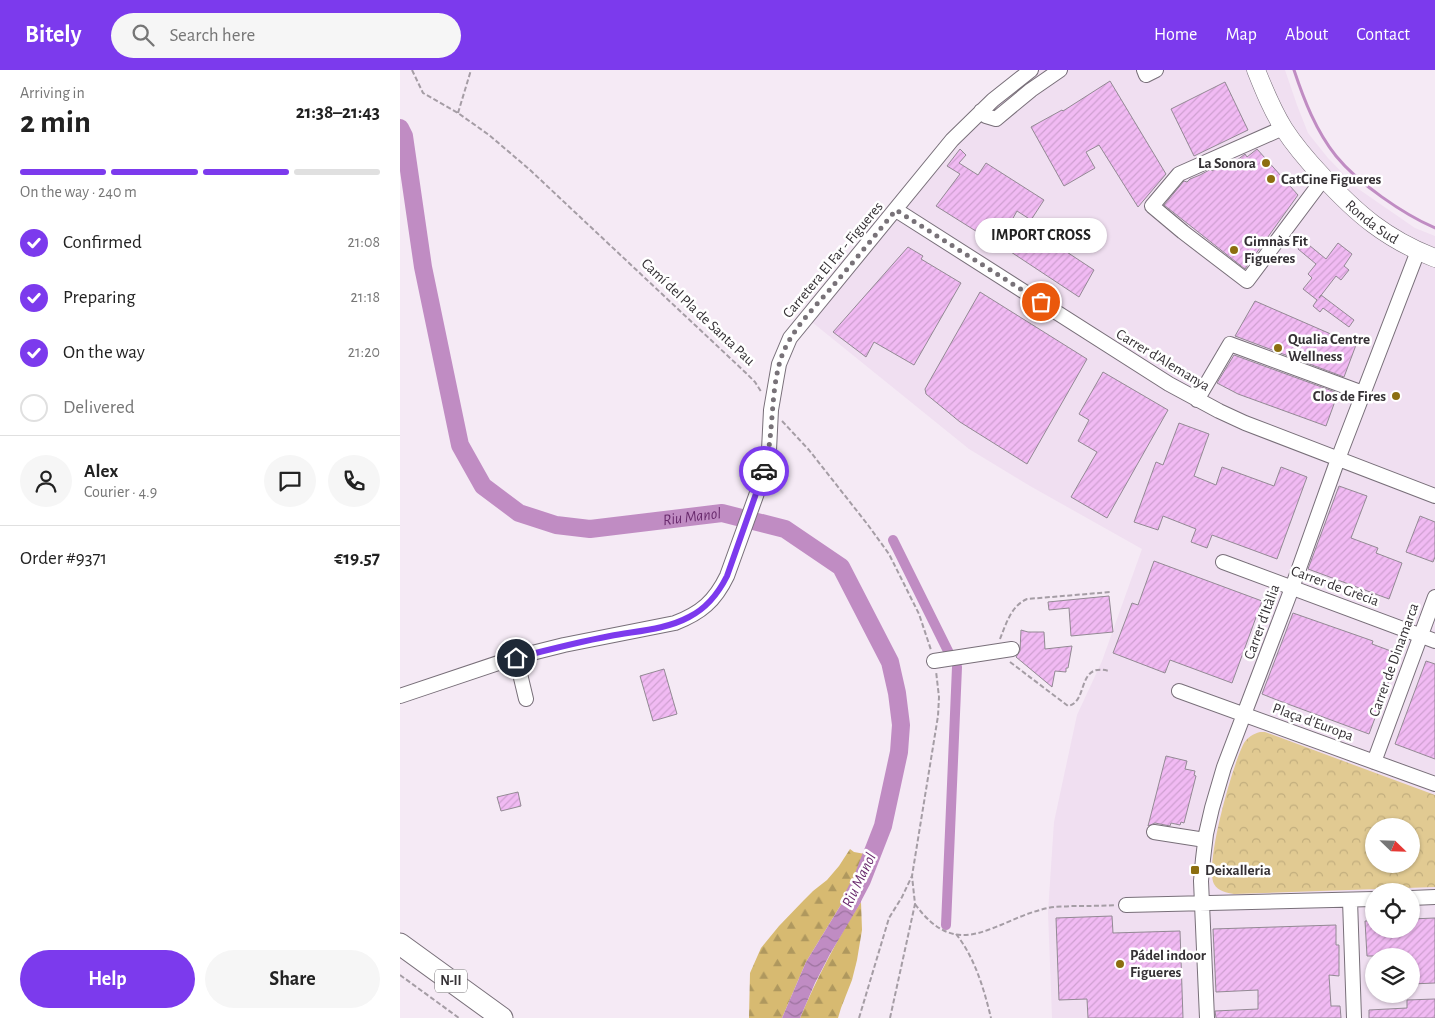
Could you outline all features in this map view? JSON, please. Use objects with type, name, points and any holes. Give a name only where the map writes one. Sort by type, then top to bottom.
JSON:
[{"type":"highway","name":"N-II","points":[[400,944],[502,1018]]},
{"type":"main road","name":"Ronda Sud","points":[[1256,70],[1283,128],[1305,157],[1342,198],[1364,218],[1402,243],[1435,258]]},
{"type":"street","name":"Carretera El Far - Figueres","points":[[400,696],[516,658],[564,645],[658,627],[688,618],[710,603],[720,589],[728,572],[761,482],[769,450],[772,410],[779,364],[790,338],[952,140],[981,111],[1031,70]]},
{"type":"street","points":[[981,111],[986,116],[996,118],[1060,70]]},
{"type":"street","points":[[1144,70],[1146,75],[1156,70]]},
{"type":"street","points":[[1283,128],[1179,174],[1152,206],[1247,281],[1324,178]]},
{"type":"street","name":"Carrer d'Alemanya","points":[[896,210],[1197,400],[1245,423],[1435,496]]},
{"type":"street","name":"Carrer d'Itàlia","points":[[1207,1018],[1201,881],[1205,840],[1215,796],[1338,459],[1418,251]]},
{"type":"street","points":[[1197,400],[1230,344],[1363,393]]},
{"type":"street","name":"Carrer de Grècia","points":[[1223,562],[1435,641]]},
{"type":"street","name":"Carrer de Dinamarca","points":[[1374,762],[1435,597]]},
{"type":"street","points":[[934,661],[1012,648]]},
{"type":"street","points":[[516,658],[526,699]]},
{"type":"street","name":"Plaça d'Europa","points":[[1179,691],[1435,784]]},
{"type":"street","points":[[1154,832],[1205,840]]},
{"type":"street","points":[[1420,898],[1435,897]]},
{"type":"street","points":[[1126,905],[1365,899]]},
{"type":"street","points":[[1350,900],[1354,1018]]},
{"type":"path","name":"Camí del Pla de Santa Pau","points":[[412,70],[422,93],[458,112],[529,169],[755,382],[772,410],[808,450],[868,525],[888,554],[919,614],[934,661],[938,681],[938,716],[912,876]]},
{"type":"path","points":[[458,112],[471,70]]},
{"type":"path","points":[[1109,671],[1100,669],[1091,672],[1085,680],[1074,704],[1068,706],[996,651],[1010,616],[1016,605],[1021,601],[1111,592]]},
{"type":"path","points":[[890,1018],[915,904],[912,876]]},
{"type":"path","points":[[859,1018],[889,918],[912,876]]},
{"type":"path","points":[[915,904],[929,922],[956,934],[985,932],[1028,913],[1050,907],[1126,905]]},
{"type":"path","points":[[956,934],[967,949],[978,974],[991,1018]]},
{"type":"path","points":[[400,975],[459,1018]]},
{"type":"shaded area","points":[[1021,70],[1285,70],[1308,133],[1328,158],[1357,188],[1415,228],[1435,236],[1435,1018],[1052,1018],[1048,912],[1054,822],[1077,715],[1102,661],[1142,549],[1030,486],[969,449],[802,314]]},
{"type":"green space","points":[[1265,732],[1435,795],[1435,887],[1420,888],[1420,883],[1365,883],[1365,889],[1234,894],[1218,888],[1214,884],[1212,873],[1216,836],[1221,814],[1239,754],[1244,743],[1253,735]]},
{"type":"green space","points":[[850,849],[854,852],[865,854],[850,890],[806,962],[782,1018],[749,1018],[750,973],[761,948],[804,900],[827,880]]},
{"type":"green space","points":[[861,902],[862,930],[857,960],[838,1018],[800,1018],[828,959]]},
{"type":"water","points":[[865,854],[861,902],[830,954],[800,1018],[782,1018],[806,962],[850,890]]},
{"type":"building","points":[[1110,81],[1166,174],[1138,207],[1099,145],[1086,152],[1095,168],[1064,186],[1031,127],[1063,111]]},
{"type":"building","points":[[1225,82],[1248,130],[1194,156],[1171,109]]},
{"type":"building","points":[[960,149],[966,155],[959,163],[978,175],[986,163],[1044,200],[1031,220],[1017,211],[998,245],[936,206],[960,174],[947,166]]},
{"type":"building","points":[[1257,149],[1298,195],[1245,269],[1164,205],[1184,181],[1187,182],[1223,164],[1224,166],[1234,159],[1236,161],[1245,154],[1247,157]]},
{"type":"building","points":[[1026,225],[1094,270],[1079,297],[1011,252]]},
{"type":"building","points":[[1304,241],[1326,259],[1338,243],[1352,254],[1344,266],[1349,270],[1341,280],[1336,276],[1321,295],[1354,320],[1349,327],[1323,308],[1320,312],[1313,306],[1317,300],[1303,289],[1312,278],[1308,274],[1316,264],[1298,249]]},
{"type":"building","points":[[908,247],[923,256],[921,259],[961,283],[914,365],[874,342],[866,357],[833,332]]},
{"type":"building","points":[[980,292],[1087,359],[1027,464],[960,422],[926,394],[925,389]]},
{"type":"building","points":[[1255,301],[1356,345],[1344,377],[1235,336]]},
{"type":"building","points":[[1234,355],[1338,393],[1326,426],[1238,394],[1217,383]]},
{"type":"building","points":[[1103,372],[1168,410],[1107,518],[1071,497],[1097,452],[1078,441],[1089,420],[1079,414]]},
{"type":"building","points":[[1179,423],[1209,434],[1194,476],[1216,485],[1222,467],[1274,486],[1281,467],[1307,477],[1277,559],[1212,535],[1207,548],[1191,542],[1196,529],[1163,516],[1158,530],[1134,522],[1156,462],[1163,465]]},
{"type":"building","points":[[1339,486],[1367,496],[1351,538],[1378,548],[1376,553],[1402,563],[1389,599],[1308,569]]},
{"type":"building","points":[[1420,516],[1435,522],[1435,557],[1433,562],[1406,552]]},
{"type":"building","points":[[1154,561],[1262,601],[1232,683],[1170,660],[1165,673],[1113,653],[1132,603],[1138,605]]},
{"type":"building","points":[[1109,596],[1113,632],[1071,636],[1069,608],[1049,610],[1048,602]]},
{"type":"building","points":[[1293,613],[1373,641],[1372,644],[1399,654],[1369,734],[1262,694]]},
{"type":"building","points":[[1021,630],[1044,632],[1045,649],[1072,646],[1068,668],[1066,668],[1066,672],[1055,671],[1052,687],[1016,657],[1020,651]]},
{"type":"building","points":[[1426,661],[1435,664],[1435,759],[1395,744]]},
{"type":"building","points":[[664,669],[677,714],[653,721],[640,676]]},
{"type":"building","points":[[1166,756],[1187,761],[1185,769],[1195,771],[1194,775],[1196,776],[1184,823],[1181,822],[1180,825],[1171,823],[1170,826],[1155,823],[1148,826]]},
{"type":"building","points":[[518,792],[521,806],[501,811],[497,797]]},
{"type":"building","name":"Pádel indoor Figueres","points":[[1112,916],[1113,933],[1180,931],[1183,1018],[1088,1018],[1087,999],[1059,1000],[1056,918]]},
{"type":"building","points":[[1435,918],[1435,983],[1420,984],[1420,948],[1367,948],[1366,938],[1420,938],[1420,919]]},
{"type":"building","points":[[1336,925],[1336,945],[1339,945],[1339,976],[1329,975],[1331,1006],[1340,1006],[1341,1018],[1216,1018],[1215,1011],[1258,1009],[1258,990],[1216,992],[1213,929]]},
{"type":"building","points":[[1435,999],[1435,1018],[1369,1018],[1369,1010],[1407,1008],[1407,1003],[1420,1003],[1420,1000]]},
{"type":"waterway","points":[[1294,70],[1311,115],[1322,136],[1336,156],[1356,177],[1382,197],[1409,215],[1435,228]]},
{"type":"waterway","name":"Riu Manol","points":[[400,128],[404,136],[423,267],[460,445],[483,486],[519,513],[556,525],[590,529],[722,513],[785,529],[841,567],[890,662],[897,693],[901,725],[899,752],[883,826],[862,880],[852,899]]},
{"type":"waterway","points":[[893,540],[949,653]]},
{"type":"waterway","points":[[946,925],[957,667]]},
{"type":"way so far","points":[[764,471],[769,450],[772,410],[779,364],[790,338],[896,210],[1041,302]]},
{"type":"place","name":"La Sonora","points":[[1266,163]]},
{"type":"place","name":"CatCine Figueres","points":[[1271,179]]},
{"type":"place","name":"Gimnàs Fit Figueres","points":[[1234,250]]},
{"type":"place","name":"IMPORT CROSS","points":[[1041,302]]},
{"type":"place","name":"Qualia Centre Wellness","points":[[1278,348]]},
{"type":"place","name":"Clos de Fires","points":[[1396,396]]},
{"type":"place","name":"Deixalleria","points":[[1195,870]]},
{"type":"place","name":"Pádel indoor Figueres","points":[[1120,964]]},
{"type":"route","points":[[516,658],[564,645],[676,623],[701,610],[710,603],[727,576],[764,471]]}]
